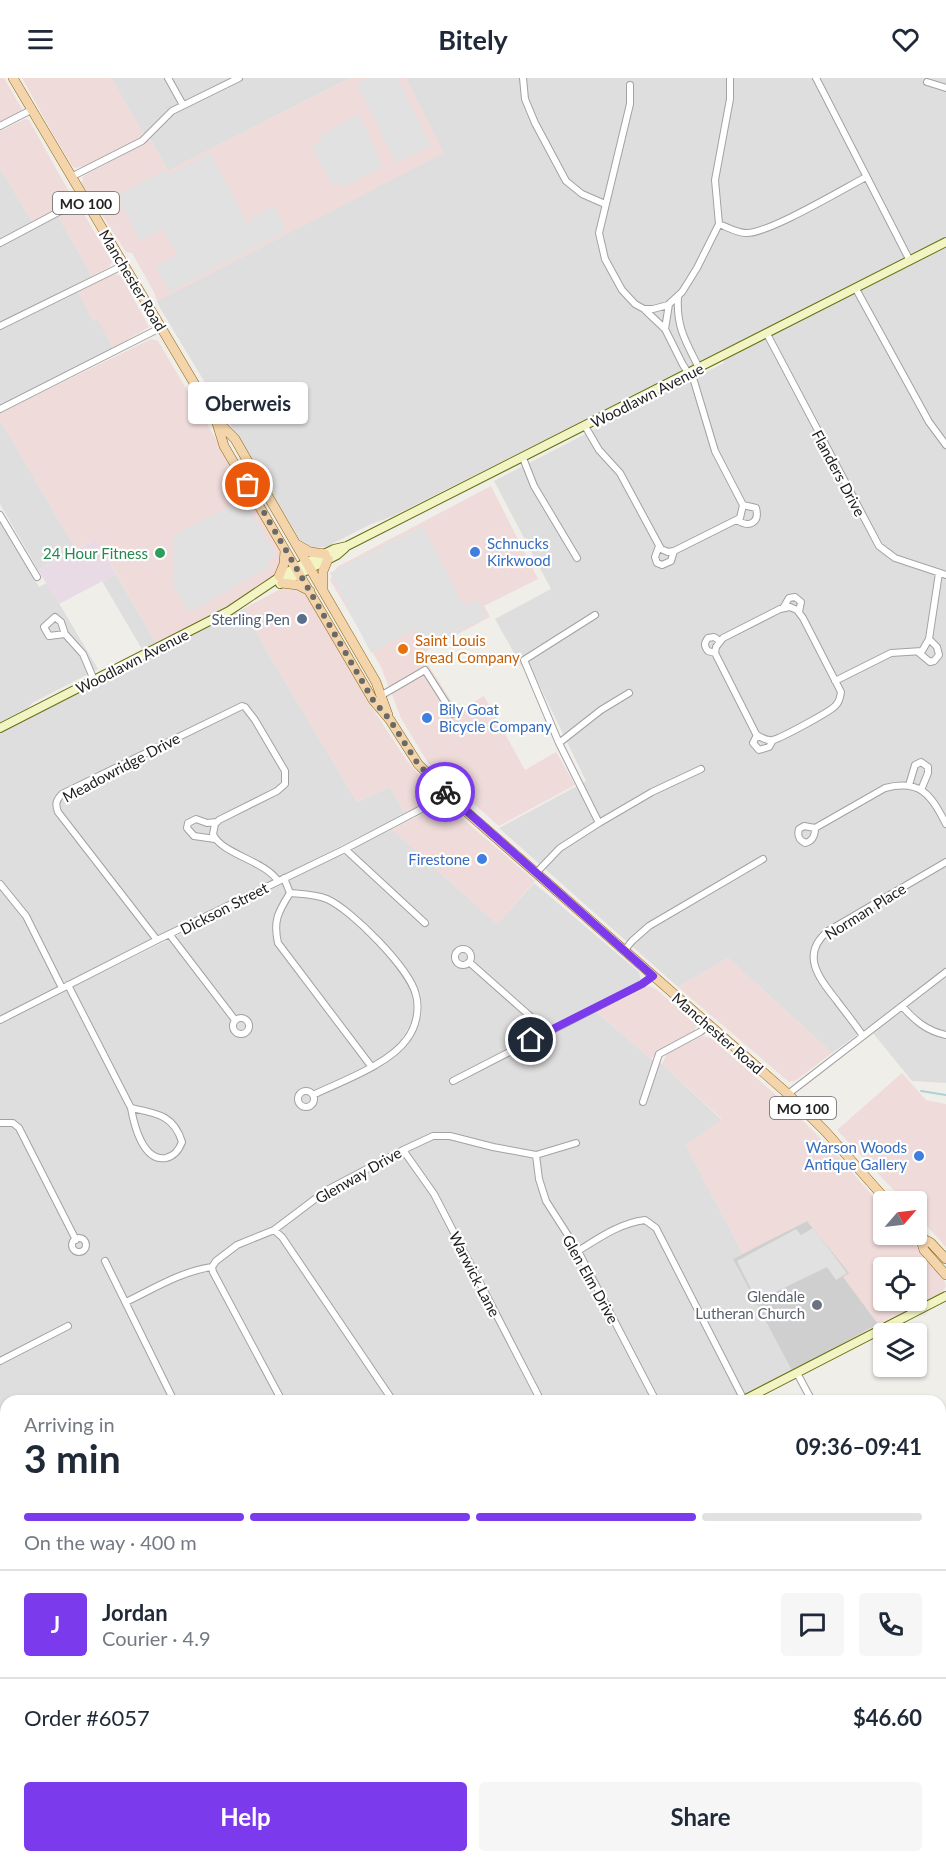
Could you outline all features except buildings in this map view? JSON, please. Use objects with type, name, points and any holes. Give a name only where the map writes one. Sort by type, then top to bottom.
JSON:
[{"type":"main road","name":"Manchester Road","points":[[14,78],[70,177],[216,420],[224,446],[373,700],[390,720],[418,764],[448,795],[788,1094],[826,1132],[878,1191]]},
{"type":"main road","name":"Manchester Road","points":[[216,420],[235,440],[324,592],[382,695],[390,720]]},
{"type":"main road","points":[[295,543],[310,552],[327,556],[323,571],[324,592]]},
{"type":"main road","points":[[285,548],[280,580],[310,591]]},
{"type":"main road","points":[[927,1241],[946,1258]]},
{"type":"main road","points":[[922,1245],[946,1275]]},
{"type":"street","points":[[168,78],[183,105]]},
{"type":"street","points":[[70,177],[142,141],[172,111],[239,78]]},
{"type":"street","points":[[523,78],[525,99],[535,123],[566,181],[582,194],[605,204]]},
{"type":"street","points":[[644,309],[661,308],[678,297],[697,268],[718,224],[715,180],[730,99],[730,78]]},
{"type":"street","points":[[816,78],[910,261]]},
{"type":"street","points":[[927,82],[946,88]]},
{"type":"street","points":[[585,426],[599,450],[620,473],[659,546],[668,552],[737,520],[742,515],[743,505],[715,451],[698,390],[664,329],[644,309],[628,299],[605,259],[599,233],[630,104],[630,85]]},
{"type":"street","points":[[0,126],[31,110]]},
{"type":"street","points":[[718,224],[746,233],[762,229],[866,177]]},
{"type":"street","points":[[0,243],[83,199]]},
{"type":"street","name":"Woodlawn Avenue","points":[[0,728],[214,619],[280,580],[946,244]]},
{"type":"street","points":[[0,326],[124,265]]},
{"type":"street","points":[[856,289],[929,423],[946,445]]},
{"type":"street","points":[[678,297],[678,321],[681,333],[699,368]]},
{"type":"street","points":[[664,329],[669,304]]},
{"type":"street","points":[[0,409],[162,327]]},
{"type":"street","name":"Flanders Drive","points":[[767,334],[879,546],[895,558],[946,575]]},
{"type":"street","points":[[523,458],[534,486],[577,558]]},
{"type":"street","points":[[737,520],[746,525],[753,524],[757,520],[756,508],[743,505]]},
{"type":"street","points":[[1,519],[37,577]]},
{"type":"street","points":[[659,546],[655,558],[657,563],[662,565],[671,561],[674,550]]},
{"type":"street","points":[[836,681],[891,653],[922,651],[929,639],[939,573]]},
{"type":"street","points":[[783,608],[789,598],[795,597],[801,602],[799,612]]},
{"type":"street","points":[[790,607],[799,612],[841,692],[837,704],[769,740],[757,735],[717,660],[717,647],[783,608],[790,607]]},
{"type":"street","points":[[595,615],[525,660],[559,743],[599,823]]},
{"type":"street","points":[[65,634],[83,654],[94,680]]},
{"type":"street","points":[[918,652],[930,662],[934,661],[939,655],[937,647],[929,639]]},
{"type":"street","points":[[382,695],[425,670],[453,714]]},
{"type":"street","points":[[559,743],[601,710],[629,693]]},
{"type":"street","name":"Meadowridge Drive","points":[[157,940],[58,812],[57,799],[62,794],[235,708],[245,707],[285,771],[285,784],[277,791],[217,822]]},
{"type":"street","points":[[757,735],[753,743],[759,750],[769,747],[769,740]]},
{"type":"street","points":[[909,785],[915,765],[924,763],[928,767],[928,773],[921,790]]},
{"type":"street","points":[[536,873],[560,848],[599,823],[652,792],[701,769]]},
{"type":"street","points":[[815,828],[885,788],[909,785],[921,790],[932,800],[946,824]]},
{"type":"street","name":"Dickson Street","points":[[0,1020],[157,940],[345,849],[448,795]]},
{"type":"street","points":[[217,822],[207,823],[196,819],[188,823],[187,828],[194,836],[214,839],[272,872],[281,879],[290,893],[325,898],[355,917],[411,980],[417,997],[415,1025],[407,1040],[396,1052],[313,1095]]},
{"type":"street","points":[[214,839],[213,830],[217,822]]},
{"type":"street","points":[[345,849],[425,923]]},
{"type":"street","points":[[624,951],[649,927],[763,859]]},
{"type":"street","name":"Norman Place","points":[[863,1036],[818,976],[814,962],[817,944],[828,931],[946,862]]},
{"type":"street","points":[[0,884],[26,916],[131,1108],[133,1124],[146,1149],[154,1156],[163,1159],[179,1150],[182,1142],[180,1132],[173,1123],[166,1118],[131,1108]]},
{"type":"street","points":[[290,893],[276,918],[274,930],[278,944],[371,1066]]},
{"type":"street","points":[[170,935],[235,1020]]},
{"type":"street","points":[[469,962],[548,1032]]},
{"type":"street","points":[[788,1094],[946,972]]},
{"type":"street","points":[[453,1081],[642,984],[653,976]]},
{"type":"street","points":[[902,1006],[911,1017],[928,1029],[946,1035]]},
{"type":"street","points":[[644,1102],[659,1054],[709,1025]]},
{"type":"street","points":[[0,1123],[13,1124],[19,1128],[75,1240]]},
{"type":"street","name":"Glenway Drive","points":[[126,1302],[182,1276],[202,1268],[212,1267],[216,1261],[237,1245],[274,1230],[327,1190],[433,1136],[443,1135],[536,1155],[576,1143]]},
{"type":"street","name":"Warwick Lane","points":[[403,1150],[434,1194],[538,1395]]},
{"type":"street","name":"Glen Elm Drive","points":[[536,1155],[539,1179],[546,1201],[578,1251],[653,1395]]},
{"type":"street","points":[[578,1251],[633,1221],[645,1220],[656,1228],[740,1395]]},
{"type":"street","points":[[274,1230],[282,1237],[389,1395]]},
{"type":"street","points":[[105,1261],[171,1395]]},
{"type":"street","points":[[212,1267],[279,1395]]},
{"type":"street","points":[[755,1395],[946,1296]]},
{"type":"street","points":[[0,1361],[68,1326]]},
{"type":"street","points":[[797,1373],[809,1395]]},
{"type":"street","points":[[946,1838],[946,1843]]},
{"type":"shaded area","points":[[0,78],[4,78],[22,109],[20,113],[0,123]]},
{"type":"shaded area","points":[[22,78],[111,78],[143,133],[141,138],[86,166],[75,168]]},
{"type":"shaded area","points":[[111,78],[350,78],[168,171]]},
{"type":"shaded area","points":[[350,78],[406,78],[444,153],[157,301],[132,253],[126,252],[82,184],[83,176],[150,139],[168,171]]},
{"type":"shaded area","points":[[368,78],[398,78],[431,146],[396,163],[357,84]]},
{"type":"shaded area","points":[[406,78],[946,78],[946,1083],[912,1081],[868,1027],[832,1053],[728,958],[678,987],[499,828],[586,781],[531,668],[522,667],[495,619],[551,589],[494,481],[724,363],[719,353],[393,516],[369,525],[326,547],[310,548],[301,542],[160,308],[157,301],[443,153]]},
{"type":"shaded area","points":[[359,114],[383,167],[341,188],[338,183],[332,186],[312,146],[322,140],[320,135]]},
{"type":"shaded area","points":[[25,119],[29,120],[73,199],[33,223],[0,168],[0,131]]},
{"type":"shaded area","points":[[211,153],[248,225],[252,223],[250,218],[274,206],[286,231],[169,292],[156,266],[177,255],[163,229],[140,241],[119,200],[123,198],[121,193],[165,170],[168,175]]},
{"type":"shaded area","points":[[0,168],[33,223],[0,239]]},
{"type":"shaded area","points":[[76,207],[81,209],[112,262],[109,267],[92,276],[58,216]]},
{"type":"shaded area","points":[[58,216],[92,276],[75,285],[93,321],[98,319],[113,348],[0,404],[0,246]]},
{"type":"shaded area","points":[[114,274],[121,276],[149,327],[113,348],[98,320],[93,321],[78,292]]},
{"type":"shaded area","points":[[151,339],[158,341],[279,546],[282,563],[269,580],[206,619],[157,644],[96,539],[76,549],[0,420],[0,413]]},
{"type":"shaded area","points":[[0,420],[76,549],[38,570],[0,504]]},
{"type":"shaded area","points":[[491,486],[538,579],[484,606],[490,617],[426,651],[428,665],[458,711],[484,696],[525,770],[556,752],[575,785],[499,826],[428,763],[401,718],[381,667],[330,580],[337,567]]},
{"type":"shaded area","points":[[244,499],[276,555],[268,561],[271,566],[196,609],[187,611],[174,587],[174,535]]},
{"type":"shaded area","points":[[0,520],[39,587],[47,583],[98,669],[0,722]]},
{"type":"shaded area","points":[[423,526],[464,606],[478,600],[487,617],[425,649],[414,630],[371,653],[330,573]]},
{"type":"shaded area","points":[[96,539],[116,574],[59,604],[38,570]]},
{"type":"shaded area","points":[[116,574],[157,644],[143,651],[102,581]]},
{"type":"shaded area","points":[[286,586],[304,592],[310,599],[369,703],[405,758],[430,788],[432,797],[427,802],[405,814],[390,787],[357,802],[265,648],[245,608]]},
{"type":"shaded area","points":[[245,608],[265,648],[357,802],[390,787],[405,814],[0,1016],[0,731]]},
{"type":"shaded area","points":[[443,804],[447,805],[535,881],[497,924],[392,829]]},
{"type":"shaded area","points":[[392,829],[497,924],[534,883],[639,972],[641,980],[591,1007],[651,1059],[662,1064],[722,1120],[686,1145],[743,1254],[733,1259],[792,1371],[745,1395],[0,1395],[0,1023],[342,854],[349,856],[427,926],[430,922],[353,853],[354,848]],"holes":[[[419,989],[422,1014],[419,1024],[406,1044],[402,1038],[413,1020],[412,992]]]},
{"type":"shaded area","points":[[728,958],[832,1053],[795,1081],[789,1082],[678,987]]},
{"type":"shaded area","points":[[650,986],[696,1026],[691,1033],[659,1050],[651,1059],[596,1011]]},
{"type":"shaded area","points":[[702,1036],[711,1038],[785,1103],[841,1159],[873,1196],[873,1245],[914,1245],[925,1257],[873,1257],[873,1311],[905,1311],[877,1323],[842,1277],[848,1273],[807,1221],[743,1254],[686,1145],[722,1119],[662,1064],[667,1054]]},
{"type":"shaded area","points":[[902,1073],[926,1100],[946,1104],[946,1247],[927,1226],[927,1191],[895,1191],[837,1130]]},
{"type":"shaded area","points":[[807,1221],[849,1273],[843,1277],[877,1323],[873,1323],[873,1327],[792,1371],[733,1259]]},
{"type":"shaded area","points":[[813,1228],[847,1273],[836,1280],[827,1267],[757,1301],[737,1261],[796,1229],[801,1235]]},
{"type":"shaded area","points":[[927,1259],[943,1277],[946,1286],[942,1293],[927,1300]]},
{"type":"waterway","points":[[921,1091],[946,1095]]},
{"type":"way so far","points":[[248,485],[373,700],[390,720],[418,764],[445,792]]},
{"type":"place","name":"Oberweis","points":[[248,485]]},
{"type":"place","name":"Schnucks Kirkwood","points":[[475,552]]},
{"type":"place","name":"24 Hour Fitness","points":[[160,553]]},
{"type":"place","name":"Sterling Pen","points":[[302,619]]},
{"type":"place","name":"Saint Louis Bread Company","points":[[403,649]]},
{"type":"place","name":"Bily Goat Bicycle Company","points":[[427,718]]},
{"type":"place","name":"Firestone","points":[[482,859]]},
{"type":"place","name":"Warson Woods Antique Gallery","points":[[919,1156]]},
{"type":"place","name":"Glendale Lutheran Church","points":[[817,1305]]},
{"type":"route","points":[[445,792],[653,976],[642,984],[531,1040]]}]
